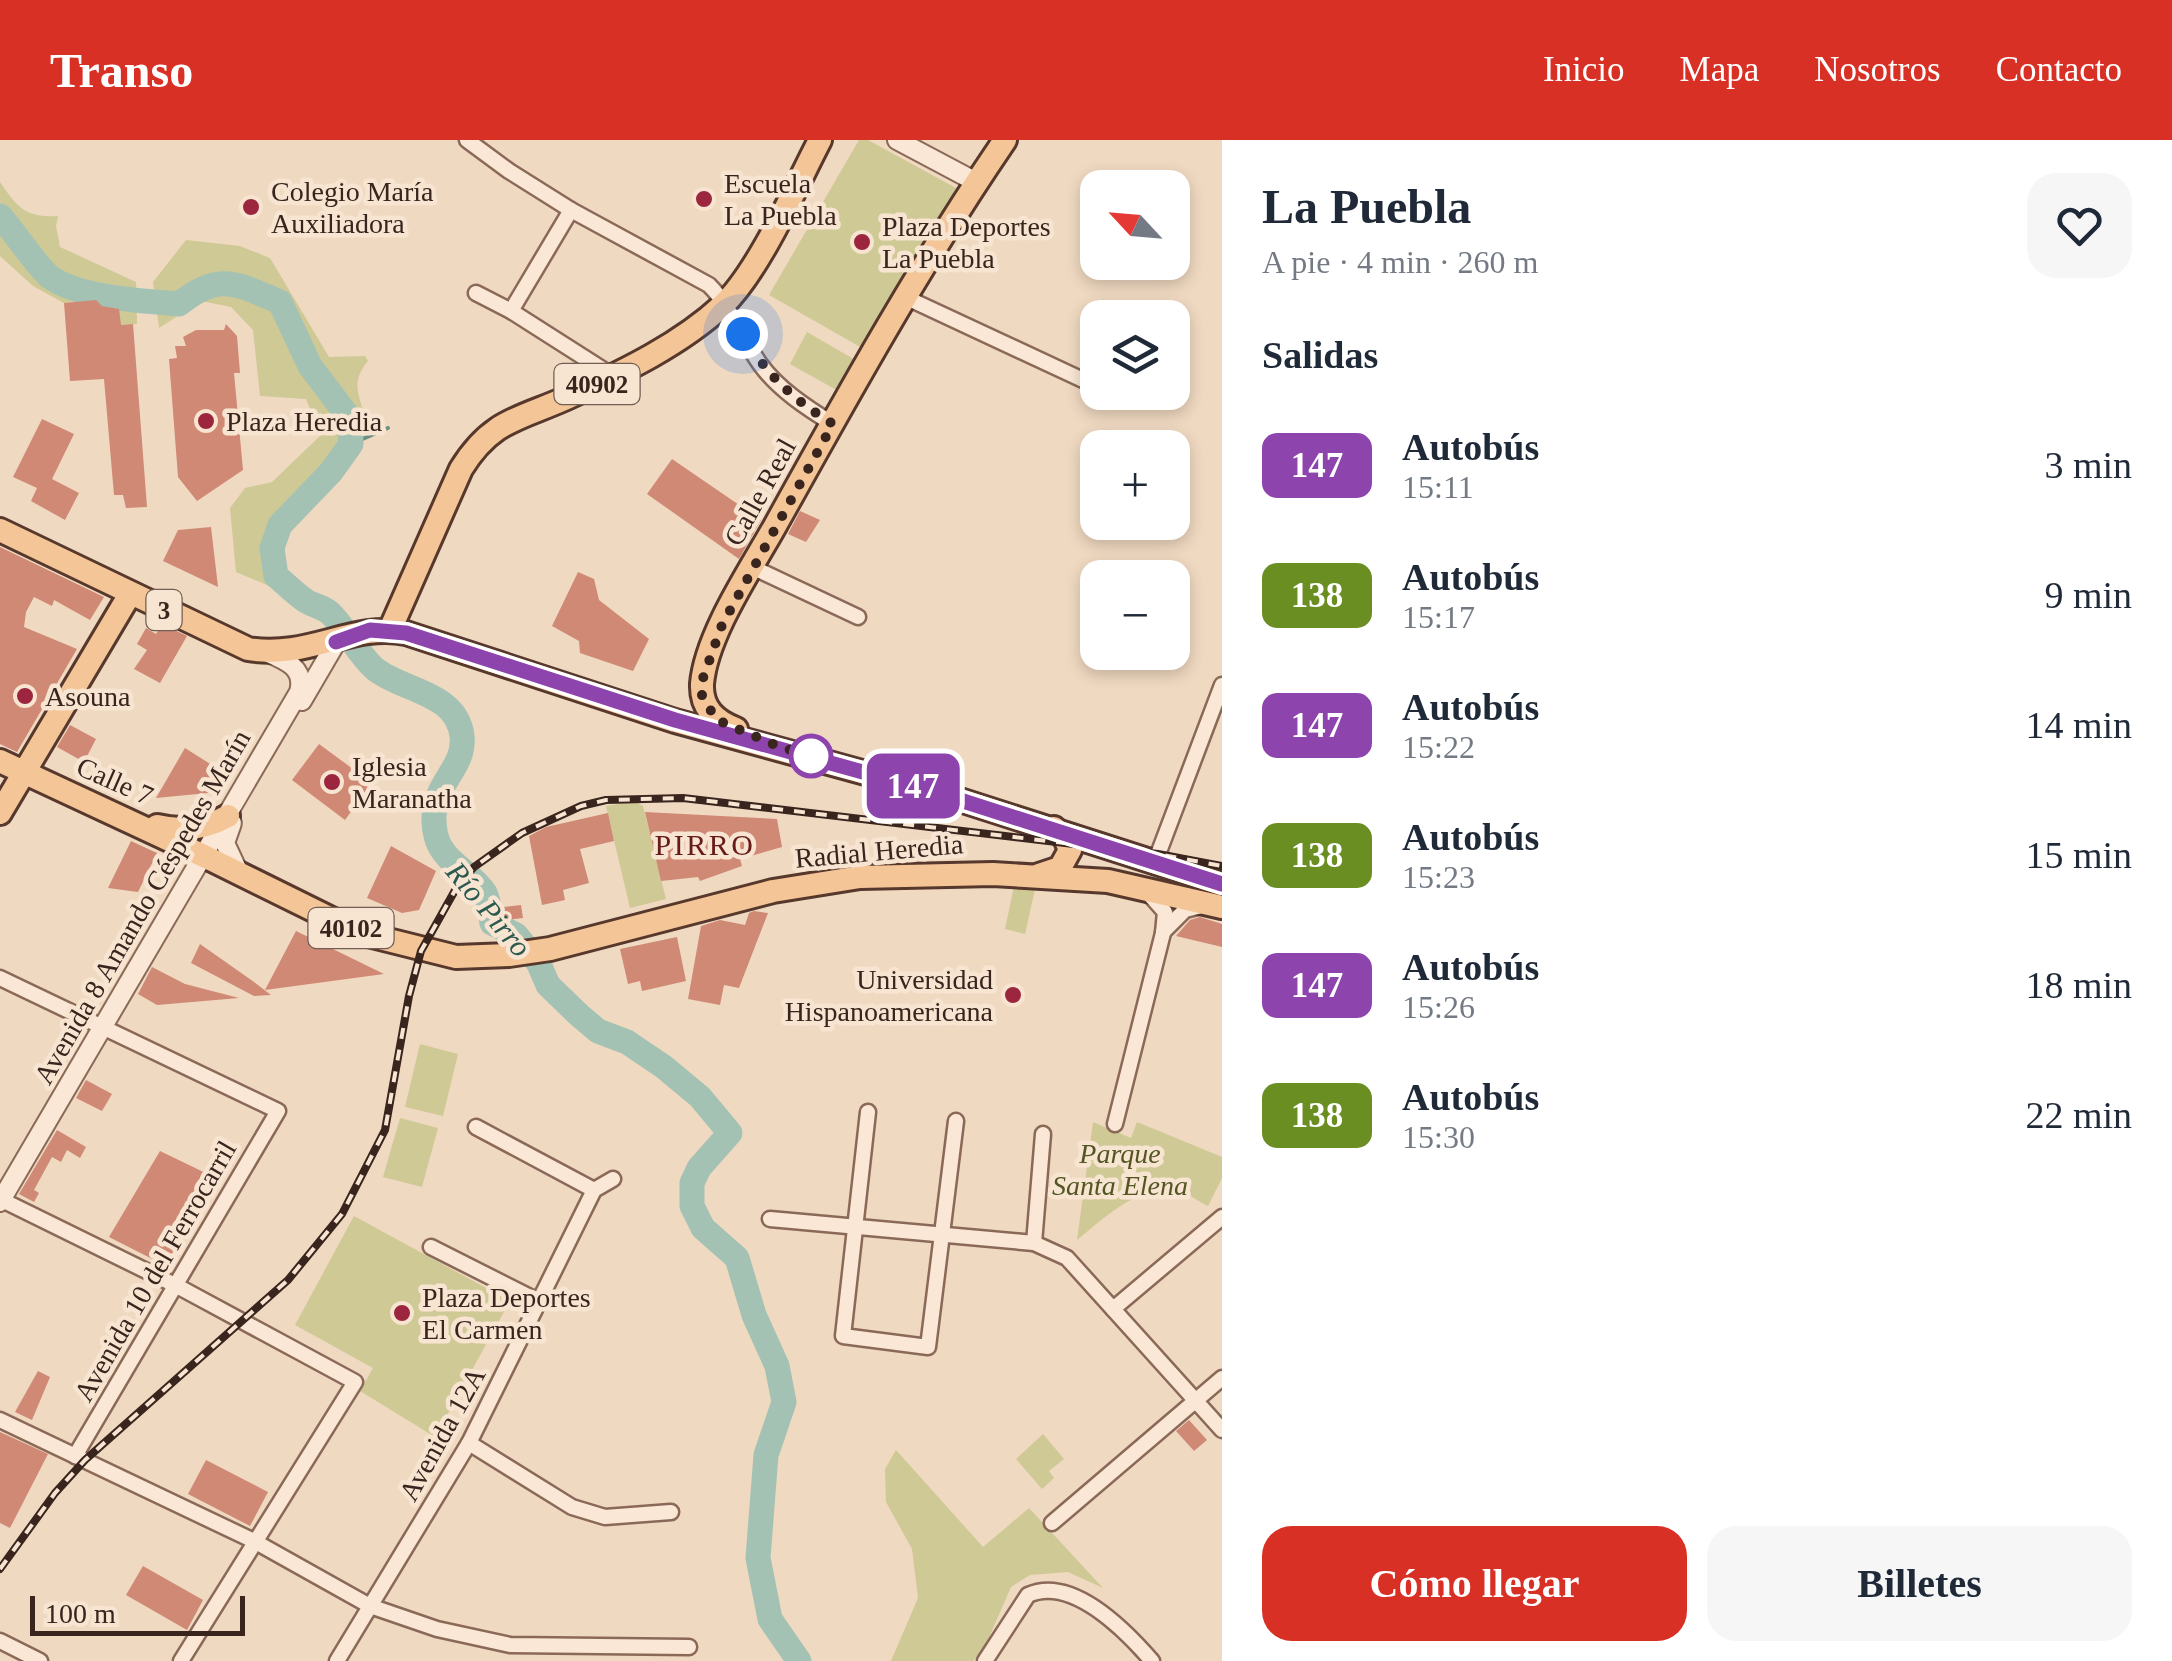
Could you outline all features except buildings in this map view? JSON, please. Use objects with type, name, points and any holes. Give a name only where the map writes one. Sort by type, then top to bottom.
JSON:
[{"type":"main road","name":"40902","points":[[380,630],[474,448],[505,422],[613,376],[691,331],[726,302],[750,270],[820,140]]},
{"type":"main road","name":"Calle Real","points":[[780,747],[717,720],[702,697],[710,654],[752,567],[833,424],[1005,140]]},
{"type":"main road","name":"3","points":[[0,530],[233,644],[266,652],[293,651],[380,630]]},
{"type":"main road","name":"3","points":[[0,813],[130,594]]},
{"type":"main road","name":"Radial Heredia","points":[[380,630],[675,720],[1054,828],[1154,865],[1220,900]]},
{"type":"main road","name":"Calle 7","points":[[0,761],[206,856]]},
{"type":"main road","points":[[129,820],[173,830],[205,827],[228,816]]},
{"type":"main road","points":[[1031,876],[1053,872],[1066,859],[1069,844],[1054,828]]},
{"type":"main road","name":"Radial Heredia","points":[[206,856],[360,934],[456,957],[508,956],[550,949],[773,891],[829,881],[931,873],[1108,882],[1220,900]]},
{"type":"street","points":[[467,140],[572,210],[708,284],[726,302],[761,365],[781,387],[833,424]]},
{"type":"street","points":[[897,140],[978,182]]},
{"type":"street","points":[[511,311],[572,210]]},
{"type":"street","points":[[476,293],[613,376]]},
{"type":"street","points":[[907,298],[1080,379]]},
{"type":"street","points":[[752,567],[858,617]]},
{"type":"street","name":"Avenida 8 Amando Céspedes Marín","points":[[239,873],[227,852],[226,834],[338,641]]},
{"type":"street","name":"Avenida 8 Amando Céspedes Marín","points":[[0,1200],[300,692],[300,674],[286,660],[266,652]]},
{"type":"street","points":[[1154,865],[1222,685]]},
{"type":"street","points":[[1115,1124],[1163,933],[1162,905],[1140,887]]},
{"type":"street","points":[[1163,933],[1186,910],[1220,900]]},
{"type":"street","points":[[0,978],[105,1027]]},
{"type":"street","name":"Avenida 10 del Ferrocarril","points":[[75,1456],[278,1111],[105,1027]]},
{"type":"street","points":[[868,1112],[843,1336],[928,1347],[956,1121]]},
{"type":"street","points":[[476,1127],[594,1190],[613,1179]]},
{"type":"street","points":[[1034,1243],[1043,1134]]},
{"type":"street","name":"Avenida 12A","points":[[337,1661],[469,1443],[594,1190]]},
{"type":"street","points":[[0,1200],[177,1286],[355,1382],[181,1661]]},
{"type":"street","points":[[1113,1309],[1222,1217]]},
{"type":"street","points":[[770,1219],[1034,1243],[1067,1258],[1222,1430]]},
{"type":"street","points":[[431,1247],[540,1302]]},
{"type":"street","points":[[1052,1523],[1222,1378]]},
{"type":"street","points":[[0,1420],[254,1541],[370,1606],[437,1628],[510,1645],[689,1647]]},
{"type":"street","points":[[469,1443],[572,1507],[604,1517],[671,1512]]},
{"type":"street","points":[[985,1661],[1028,1595],[1053,1590],[1086,1602],[1112,1620],[1152,1661]]},
{"type":"street","points":[[0,1641],[40,1661]]},
{"type":"green space","name":"Plaza Deportes La Puebla","points":[[859,140],[868,140],[956,188],[862,348],[769,295]]},
{"type":"green space","points":[[0,182],[23,209],[37,215],[58,216],[60,247],[136,282],[137,324],[121,325],[96,300],[64,303],[33,286],[0,256]]},
{"type":"green space","points":[[186,240],[240,246],[270,258],[329,357],[365,356],[368,361],[358,383],[367,421],[331,473],[287,517],[276,540],[277,576],[307,602],[236,572],[230,508],[245,488],[272,482],[321,435],[306,399],[260,396],[253,330],[231,307],[201,301],[159,328],[153,282]]},
{"type":"green space","points":[[807,332],[857,361],[840,392],[790,364]]},
{"type":"green space","points":[[634,801],[643,806],[666,899],[630,908],[606,806]]},
{"type":"green space","points":[[1014,886],[1035,889],[1025,934],[1005,929]]},
{"type":"green space","points":[[420,1044],[458,1054],[443,1116],[405,1107]]},
{"type":"green space","points":[[400,1118],[438,1128],[422,1187],[383,1177]]},
{"type":"green space","name":"Parque Santa Elena","points":[[1093,1122],[1131,1138],[1137,1122],[1222,1157],[1222,1178],[1208,1206],[1178,1191],[1149,1192],[1123,1204],[1077,1240]]},
{"type":"green space","name":"Plaza Deportes El Carmen","points":[[354,1216],[510,1301],[435,1437],[360,1391],[373,1368],[295,1325]]},
{"type":"green space","points":[[1043,1434],[1064,1459],[1049,1471],[1054,1478],[1042,1489],[1016,1459]]},
{"type":"green space","points":[[896,1450],[983,1547],[1029,1508],[1103,1588],[1068,1572],[1030,1575],[1011,1587],[984,1649],[973,1661],[891,1661],[918,1598],[912,1549],[886,1502],[885,1469]]},
{"type":"waterway","name":"Río Pirro","points":[[0,216],[45,273],[77,290],[179,304],[206,287],[228,284],[280,302],[310,366],[350,419],[351,444],[331,472],[280,525],[272,548],[276,576],[306,601],[329,612],[375,669],[439,701],[458,721],[462,749],[436,804],[436,836],[451,860],[485,893],[492,923],[516,935],[538,962],[548,985],[579,1015],[598,1031],[627,1042],[664,1067],[700,1097],[730,1133],[699,1168],[692,1183],[692,1206],[703,1228],[737,1258],[754,1315],[777,1366],[784,1402],[766,1455],[758,1558],[770,1619],[799,1661]]},
{"type":"waterway","points":[[351,444],[388,428]]},
{"type":"railway","points":[[0,1569],[55,1493],[85,1460],[288,1280],[342,1214],[385,1130],[421,951],[458,885],[474,867],[522,833],[581,806],[606,800],[683,798],[1158,854],[1222,866]]},
{"type":"bus line","name":"147","points":[[336,642],[370,630],[406,633],[675,720],[1054,828],[1154,865],[1222,884]]},
{"type":"place","name":"Escuela La Puebla","points":[[704,199]]},
{"type":"place","name":"Colegio María Auxiliadora","points":[[251,207]]},
{"type":"place","name":"Plaza Deportes La Puebla","points":[[862,242]]},
{"type":"place","name":"Plaza Heredia","points":[[206,421]]},
{"type":"place","name":"Asouna","points":[[25,696]]},
{"type":"place","name":"Iglesia Maranatha","points":[[332,782]]},
{"type":"place","name":"Universidad Hispanoamericana","points":[[1013,995]]},
{"type":"place","name":"Plaza Deportes El Carmen","points":[[402,1313]]},
{"type":"district","name":"PIRRO","points":[[705,844]]},
{"type":"route","points":[[743,334],[761,365],[781,387],[833,424],[722,625],[702,681],[702,697],[717,720],[728,726],[811,756]]}]
